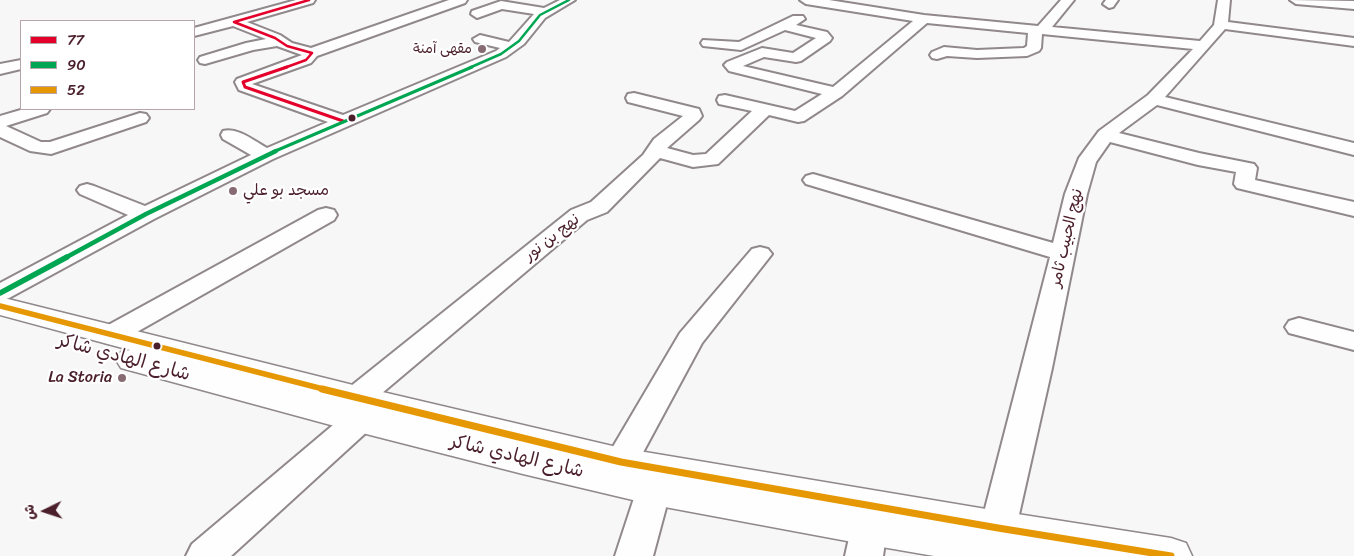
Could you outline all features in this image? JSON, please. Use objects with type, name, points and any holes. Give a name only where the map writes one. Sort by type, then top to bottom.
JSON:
[{"type":"main road","name":"شارع الهادي شاكر","points":[[0,306],[111,335],[351,411],[621,462],[659,480],[866,542],[998,538],[1041,556]]},
{"type":"main road","name":"شارع الهادي شاكر","points":[[0,324],[351,411],[659,480],[998,538],[1171,556]]},
{"type":"street","points":[[195,32],[309,0]]},
{"type":"street","points":[[234,22],[275,38],[278,42],[302,52],[312,53],[461,0]]},
{"type":"street","points":[[0,293],[146,214],[266,155],[513,47],[535,19],[569,0]]},
{"type":"street","points":[[806,0],[924,19],[1204,46]]},
{"type":"street","points":[[938,55],[944,51],[990,54],[1027,52],[1034,48],[1039,30],[1068,0]]},
{"type":"street","points":[[1224,0],[1222,25],[1312,37],[1344,38]]},
{"type":"street","points":[[1296,0],[1333,8],[1354,5]]},
{"type":"street","points":[[708,42],[741,46],[827,4]]},
{"type":"street","points":[[477,14],[501,5],[545,12]]},
{"type":"street","points":[[725,100],[798,116],[836,93],[924,19]]},
{"type":"street","name":"نهج الحبيب ثامر","points":[[998,538],[1062,253],[1076,194],[1086,162],[1106,136],[1125,119],[1154,99],[1222,25]]},
{"type":"street","points":[[783,26],[822,35],[825,38],[796,58],[762,52],[732,65],[734,68],[836,93]]},
{"type":"street","points":[[1312,37],[1317,50],[1321,52]]},
{"type":"street","points":[[480,39],[513,47]]},
{"type":"street","points":[[205,60],[251,46],[278,42]]},
{"type":"street","points":[[312,53],[306,60],[243,82],[245,87],[343,121]]},
{"type":"street","points":[[0,69],[20,65]]},
{"type":"street","name":"نهج بن نور","points":[[205,556],[351,411],[579,215],[599,207],[650,159],[654,151],[693,116],[693,113],[634,98]]},
{"type":"street","points":[[1154,99],[1348,148],[1354,128]]},
{"type":"street","points":[[654,151],[693,161],[711,160],[765,109]]},
{"type":"street","points":[[0,122],[37,110]]},
{"type":"street","points":[[0,130],[37,147],[51,148],[140,118]]},
{"type":"street","points":[[230,135],[266,155]]},
{"type":"street","points":[[1106,136],[1198,159],[1247,168],[1244,184],[1354,209]]},
{"type":"street","points":[[813,180],[1062,253]]},
{"type":"street","points":[[87,190],[146,214]]},
{"type":"street","points":[[111,335],[326,215]]},
{"type":"street","points":[[621,462],[690,339],[760,254]]},
{"type":"street","points":[[1299,327],[1354,340]]},
{"type":"street","points":[[634,556],[659,480]]},
{"type":"transit line","name":"77","points":[[309,0],[234,22],[275,38],[287,46],[312,53],[306,60],[243,82],[245,87],[270,97],[343,121]]},
{"type":"transit line","name":"90","points":[[0,293],[146,214],[266,155],[501,54],[519,41],[540,15],[569,0]]},
{"type":"transit line","name":"52","points":[[0,306],[357,398],[621,462],[998,528],[1171,556]]},
{"type":"place","name":"مقهى آمنة","points":[[482,49]]},
{"type":"place","name":"مسجد بو علي","points":[[233,191]]},
{"type":"place","name":"La Storia","points":[[122,378]]}]
